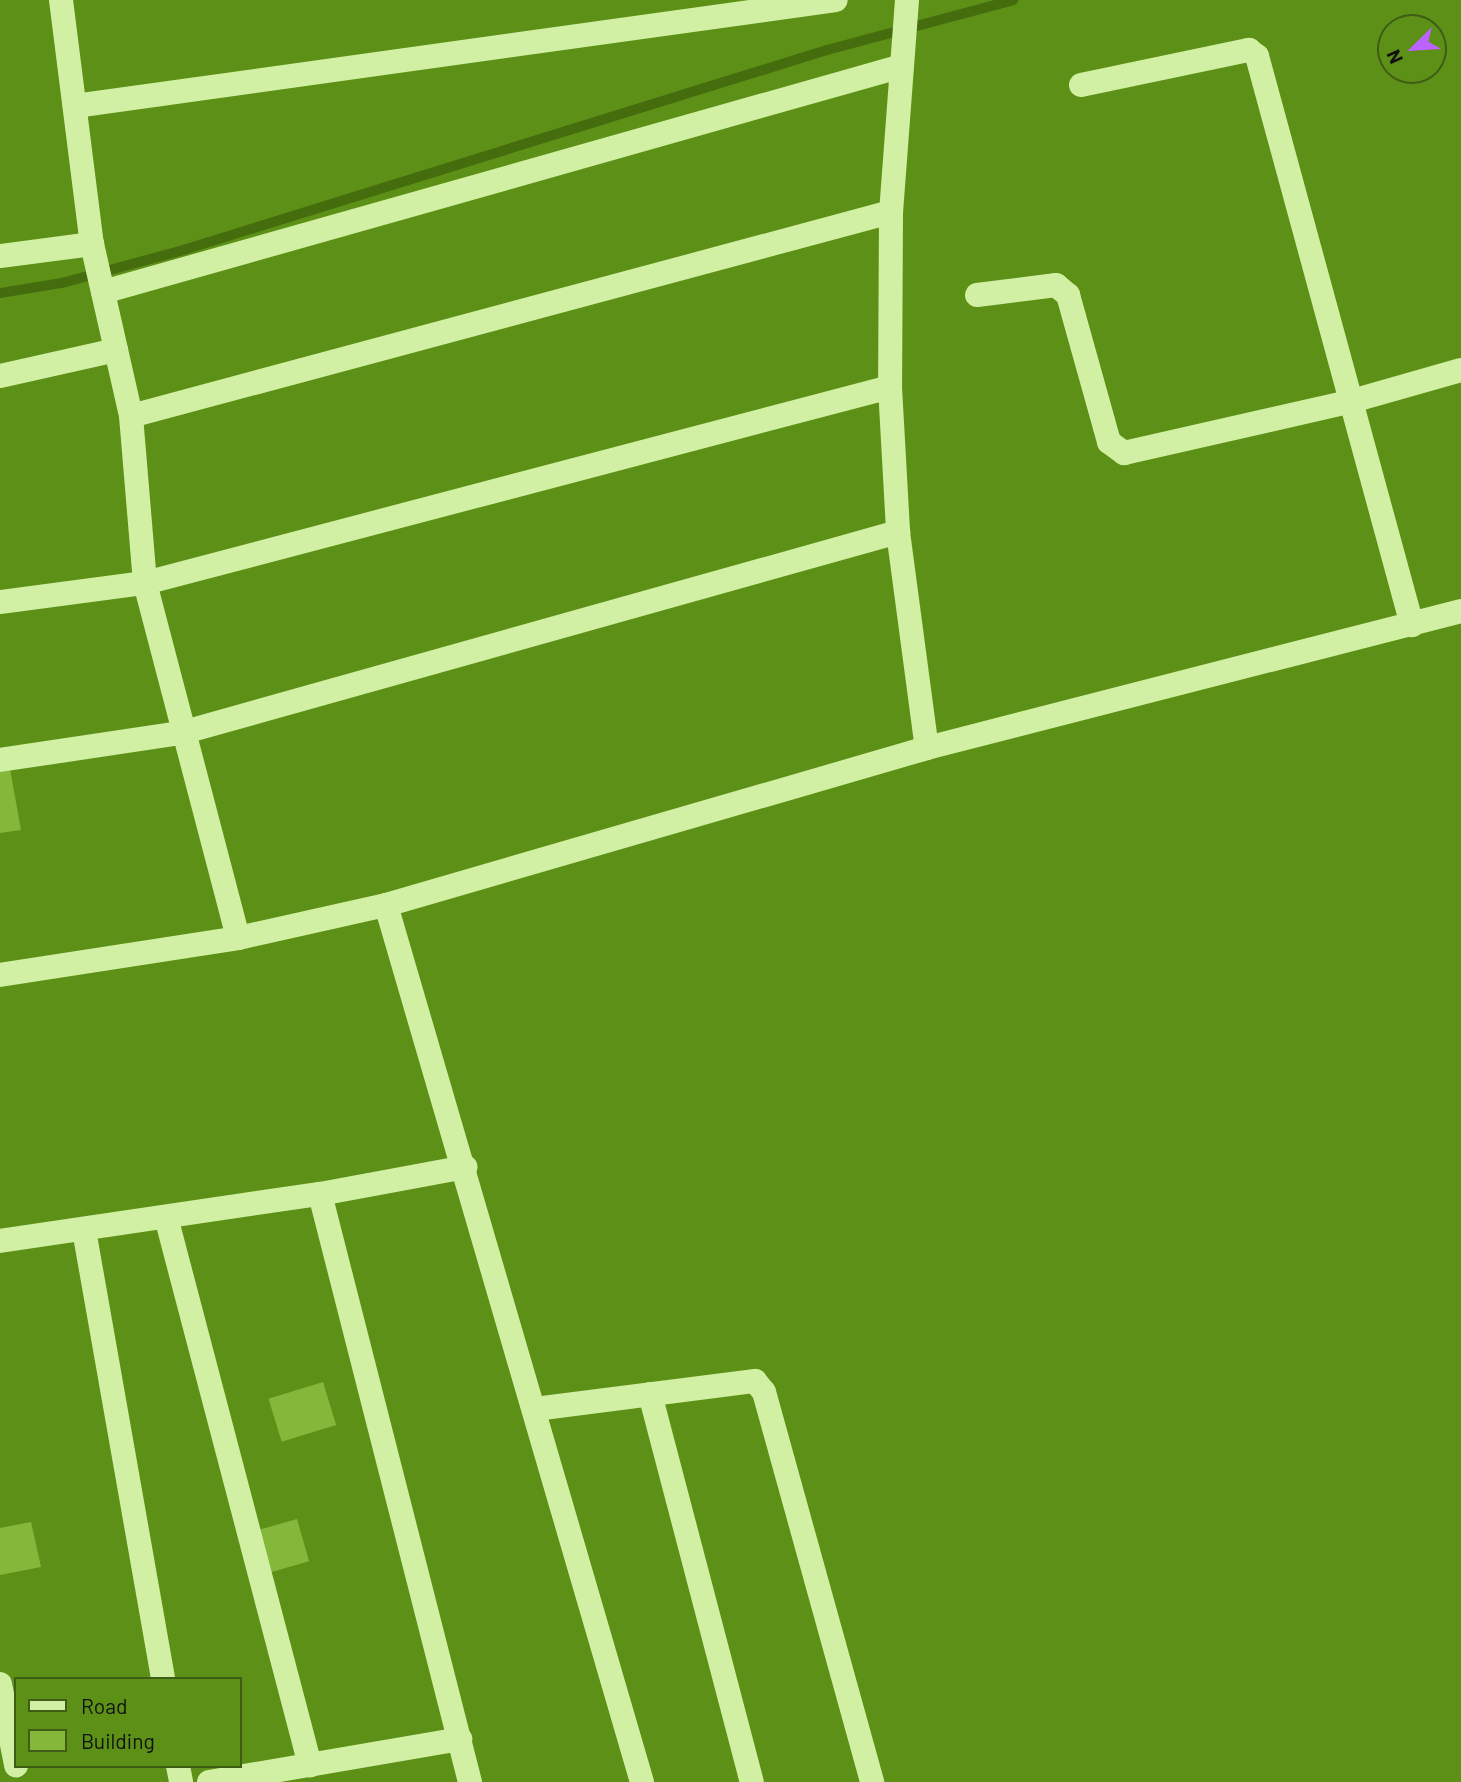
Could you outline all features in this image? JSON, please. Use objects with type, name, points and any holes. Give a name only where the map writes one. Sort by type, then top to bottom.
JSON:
[{"type":"street","points":[[61,0],[92,244],[131,416],[145,583],[181,733],[238,938]]},
{"type":"street","points":[[75,106],[836,0]]},
{"type":"street","points":[[907,0],[891,212],[890,387],[898,532],[927,748]]},
{"type":"street","points":[[1080,85],[1249,50],[1257,56],[1412,625]]},
{"type":"street","points":[[103,292],[902,66]]},
{"type":"street","points":[[131,416],[891,212]]},
{"type":"street","points":[[0,256],[92,244]]},
{"type":"street","points":[[977,295],[1056,285],[1068,295],[1109,442],[1124,453],[1352,401],[1461,370]]},
{"type":"street","points":[[0,376],[116,350]]},
{"type":"street","points":[[0,602],[145,583],[890,387]]},
{"type":"street","points":[[0,760],[181,733],[898,532]]},
{"type":"street","points":[[0,975],[238,938],[386,905],[927,748],[1461,611]]},
{"type":"street","points":[[386,905],[466,1167],[642,1782]]},
{"type":"street","points":[[0,1241],[320,1194],[466,1167]]},
{"type":"street","points":[[320,1194],[470,1782]]},
{"type":"street","points":[[166,1217],[310,1765]]},
{"type":"street","points":[[84,1230],[163,1677]]},
{"type":"street","points":[[535,1409],[755,1381],[764,1392],[872,1782]]},
{"type":"street","points":[[650,1394],[752,1782]]},
{"type":"street","points":[[0,1684],[14,1755]]},
{"type":"street","points":[[209,1782],[460,1739]]},
{"type":"building","points":[[10,769],[21,830],[0,833],[0,771]]},
{"type":"building","points":[[323,1382],[336,1425],[282,1442],[268,1399]]},
{"type":"building","points":[[297,1519],[309,1561],[262,1575],[250,1533]]},
{"type":"building","points":[[31,1522],[41,1567],[0,1575],[0,1528]]},
{"type":"waterway","points":[[0,293],[62,283],[180,251],[827,50],[1013,0]]}]
